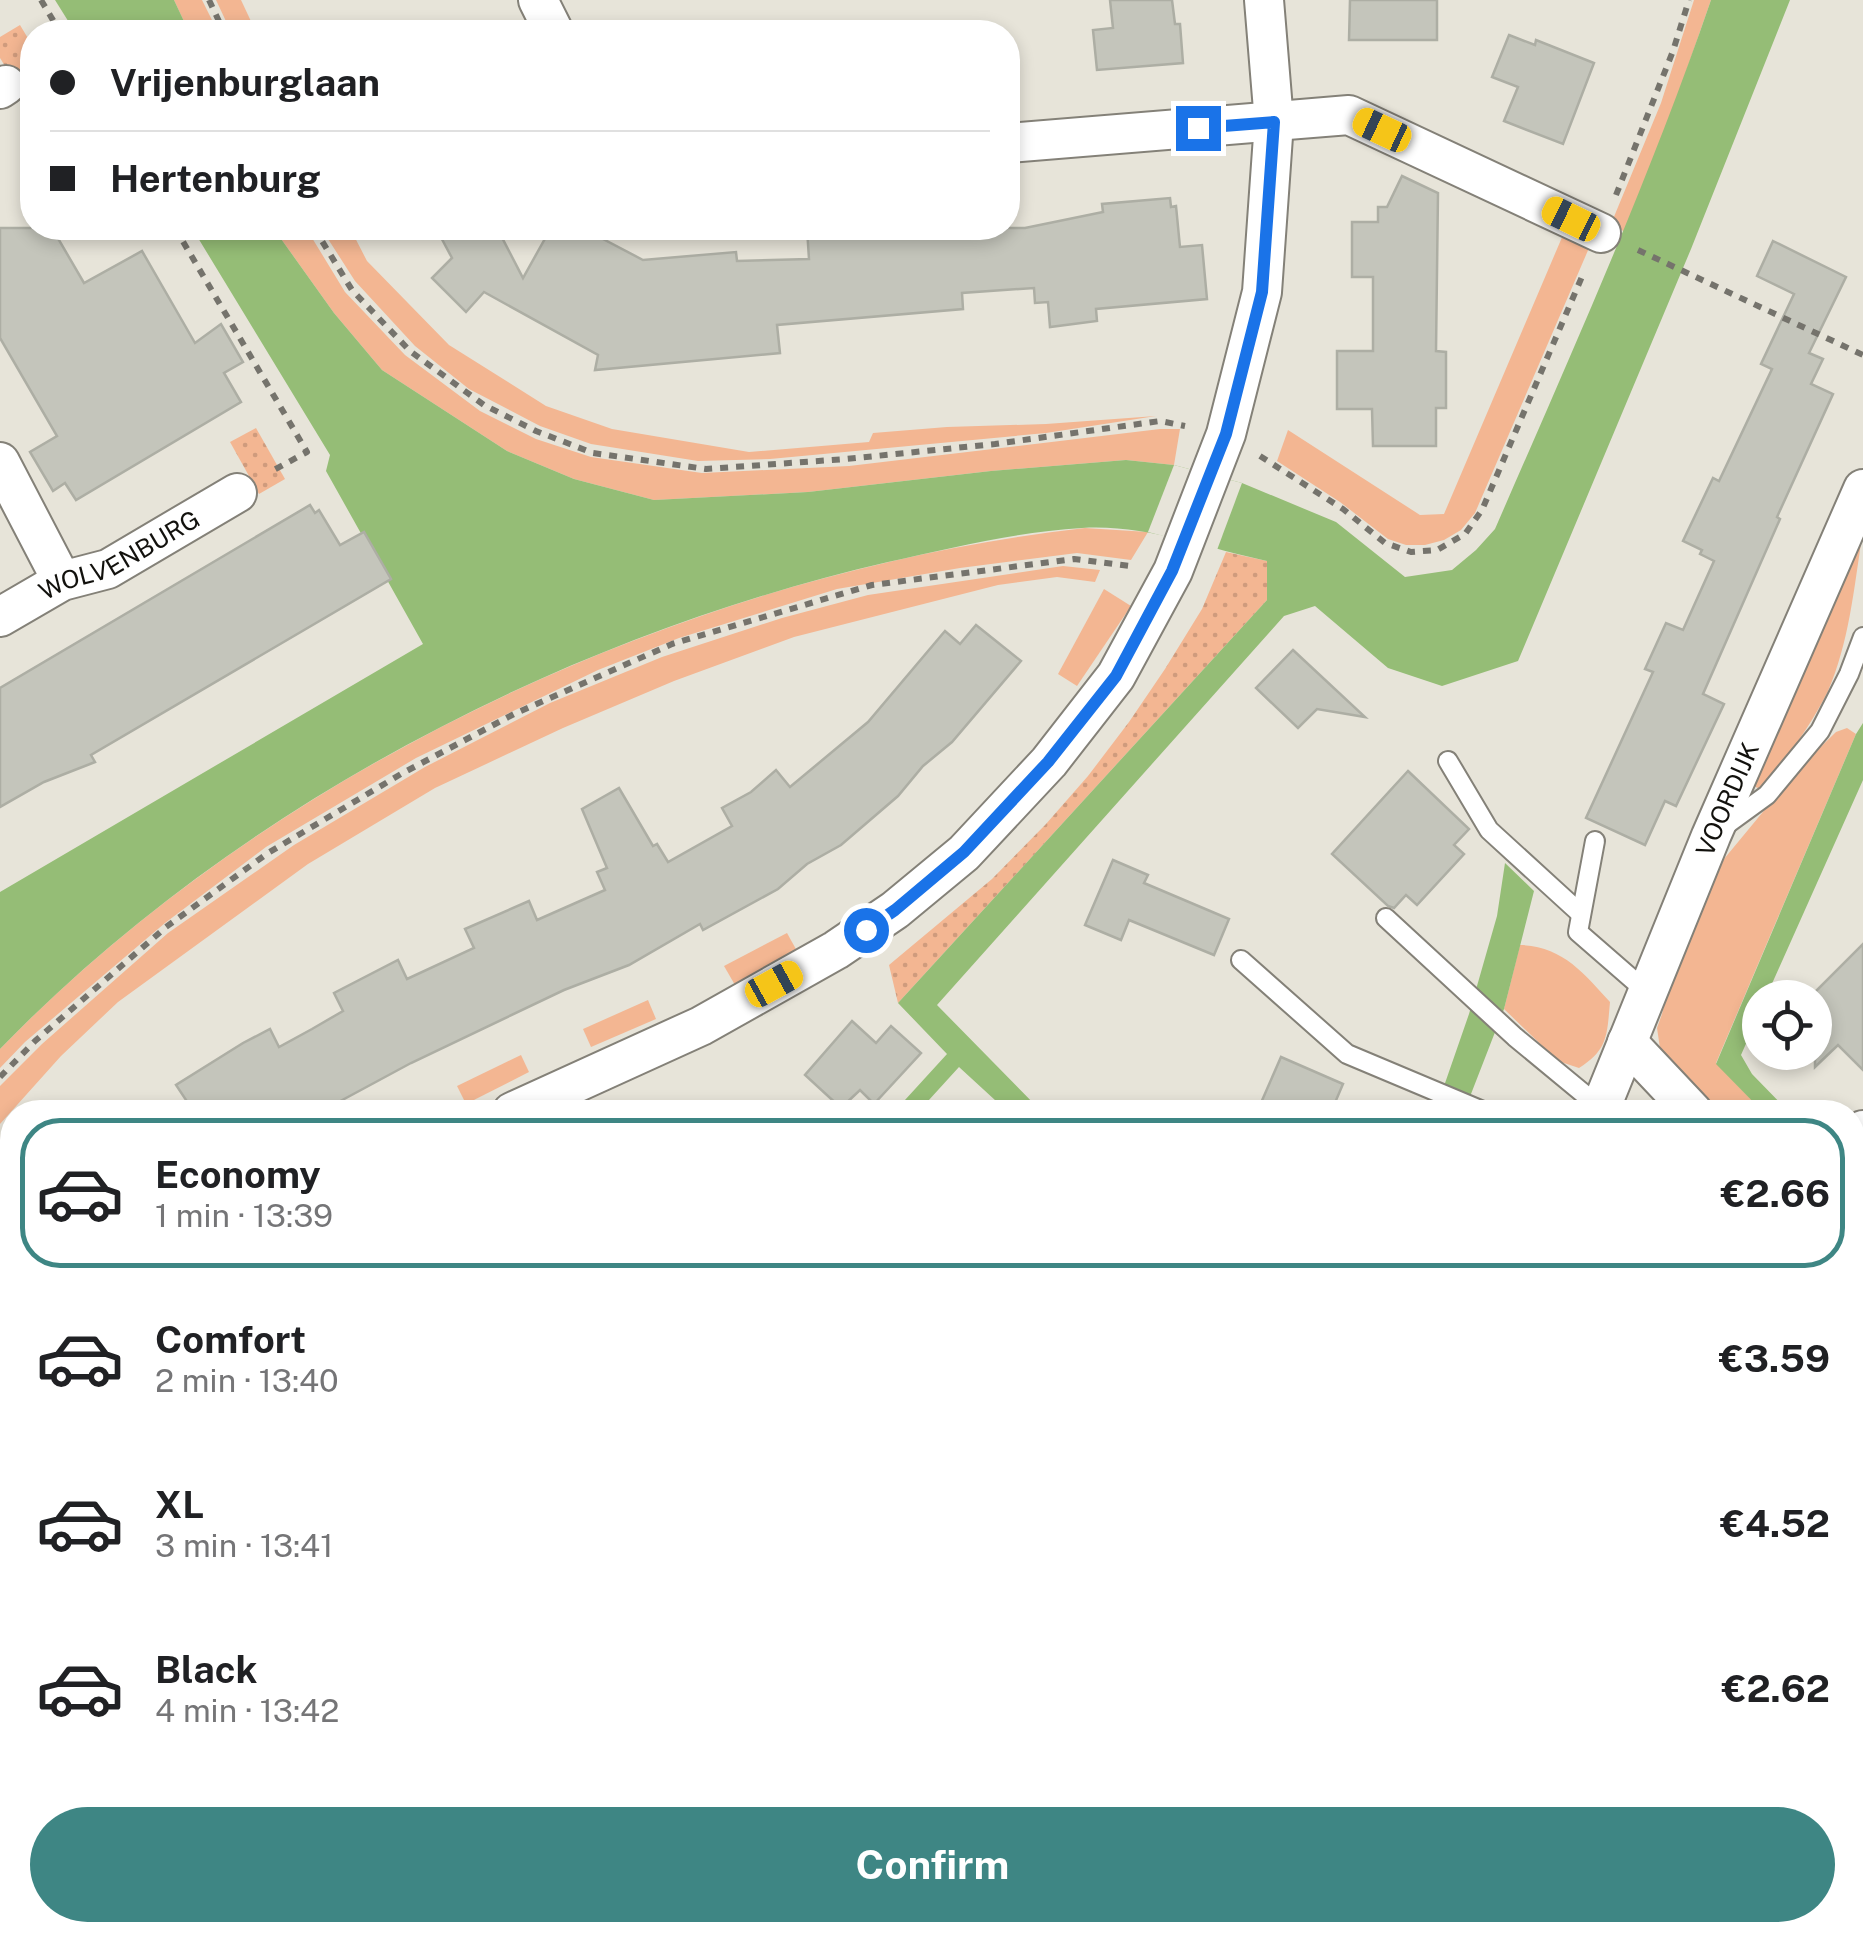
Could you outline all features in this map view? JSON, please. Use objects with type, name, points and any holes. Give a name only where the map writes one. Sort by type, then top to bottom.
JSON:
[{"type":"street","points":[[538,1100],[701,1026],[836,950],[909,898],[964,852],[1048,762],[1116,676],[1178,556],[1226,434],[1262,292],[1274,122],[1264,0]]},
{"type":"street","points":[[1020,142],[1349,115],[1601,234]]},
{"type":"street","points":[[0,462],[62,581]]},
{"type":"street","name":"VOORDIJK","points":[[1604,1100],[1710,836],[1863,489]]},
{"type":"street","name":"WOLVENBURG","points":[[0,616],[62,581],[108,569],[237,492]]},
{"type":"street","points":[[1626,1042],[1682,1100]]},
{"type":"lane","points":[[1710,836],[1767,795],[1820,731],[1863,637]]},
{"type":"lane","points":[[1448,761],[1489,830],[1581,914]]},
{"type":"lane","points":[[1595,841],[1578,932],[1647,992]]},
{"type":"lane","points":[[1386,918],[1589,1100]]},
{"type":"lane","points":[[1241,960],[1347,1054],[1454,1100]]},
{"type":"path","points":[[321,240],[352,290],[410,351],[484,405],[536,432],[593,453],[706,469],[976,446],[1160,421],[1226,434],[1343,509],[1385,544],[1411,552],[1437,550],[1466,534],[1482,510],[1601,234],[1673,52],[1689,0]]},
{"type":"path","points":[[1601,234],[1863,355]]},
{"type":"path","points":[[182,240],[307,452],[278,468]]},
{"type":"path","points":[[0,1077],[35,1041],[166,927],[268,853],[401,774],[514,714],[672,644],[872,586],[1074,559],[1178,556]]},
{"type":"green space","points":[[174,0],[202,0],[212,20],[183,20]]},
{"type":"green space","points":[[216,0],[241,0],[250,20],[225,20]]},
{"type":"green space","points":[[1694,0],[1711,0],[1625,232],[1611,224],[1661,103]]},
{"type":"green space","points":[[20,25],[20,90],[0,58],[0,37]]},
{"type":"green space","points":[[1563,235],[1589,248],[1475,513],[1461,530],[1425,545],[1406,545],[1388,539],[1277,461],[1288,430],[1420,515],[1444,514]]},
{"type":"green space","points":[[282,240],[313,240],[345,292],[405,355],[480,411],[536,439],[591,457],[702,473],[849,466],[1180,429],[1174,465],[1126,460],[808,492],[654,500],[574,479],[507,451],[382,370],[334,313]]},
{"type":"green space","points":[[329,240],[356,240],[367,261],[449,345],[546,406],[612,429],[749,452],[869,442],[873,433],[1156,416],[1046,433],[770,459],[698,461],[591,444],[540,426],[469,389],[415,346],[355,281]]},
{"type":"green space","points":[[256,428],[285,479],[259,494],[230,442]]},
{"type":"green space","points":[[1085,528],[1148,532],[1131,560],[1077,553],[837,589],[679,638],[598,670],[416,758],[266,847],[165,923],[25,1042],[0,1068],[0,1049],[109,947],[230,854],[361,771],[499,698],[642,637],[789,588],[937,551]]},
{"type":"green space","points":[[1862,537],[1846,635],[1828,691],[1763,790],[1753,786]]},
{"type":"green space","points":[[1226,552],[1267,561],[1267,600],[898,1003],[889,965],[992,879],[1088,776],[1129,722],[1202,609]]},
{"type":"green space","points":[[1063,566],[1100,570],[1095,582],[1057,577],[998,585],[794,637],[674,681],[435,788],[308,864],[118,1002],[22,1100],[0,1100],[0,1086],[42,1044],[168,933],[294,845],[425,767],[550,703],[662,657],[868,595]]},
{"type":"green space","points":[[1104,589],[1131,606],[1077,686],[1058,674]]},
{"type":"green space","points":[[1847,728],[1856,734],[1751,980],[1742,980],[1742,1002],[1716,1063],[1751,1100],[1704,1100],[1661,1055],[1657,1028],[1668,988],[1724,859],[1800,767],[1836,732]]},
{"type":"green space","points":[[787,933],[797,951],[735,985],[724,966]]},
{"type":"green space","points":[[1520,945],[1560,956],[1581,971],[1610,1002],[1601,1048],[1579,1068],[1558,1061],[1504,1009]]},
{"type":"green space","points":[[648,1000],[656,1019],[591,1047],[583,1029]]},
{"type":"green space","points":[[521,1055],[529,1072],[474,1100],[464,1100],[457,1086]]},
{"type":"shaded area","points":[[55,0],[174,0],[183,20],[68,20]]},
{"type":"shaded area","points":[[1711,0],[1790,0],[1691,249],[1518,661],[1442,686],[1388,668],[1315,606],[1284,616],[937,1005],[1030,1100],[995,1100],[959,1067],[929,1100],[905,1100],[947,1054],[898,1003],[1267,600],[1267,561],[1128,530],[1057,530],[888,562],[766,595],[645,636],[526,686],[410,743],[298,809],[191,882],[92,962],[0,1049],[0,892],[423,644],[326,471],[330,455],[199,240],[282,240],[334,313],[382,370],[507,451],[574,479],[654,500],[808,492],[1126,460],[1174,465],[1242,483],[1336,522],[1405,577],[1452,570],[1495,529],[1635,201]]},
{"type":"shaded area","points":[[1863,723],[1863,780],[1774,980],[1752,980]]},
{"type":"shaded area","points":[[1505,863],[1534,891],[1504,1009],[1469,1100],[1439,1100],[1469,1014],[1497,916]]},
{"type":"shaded area","points":[[1742,1003],[1742,1070],[1750,1070],[1777,1100],[1751,1100],[1716,1064]]},
{"type":"pier","points":[[1174,465],[1242,483],[1217,550],[1148,532]]},
{"type":"building","points":[[1110,0],[1172,0],[1175,24],[1180,24],[1183,63],[1097,70],[1093,30],[1113,28]]},
{"type":"building","points":[[1350,0],[1437,0],[1437,40],[1349,40]]},
{"type":"building","points":[[1509,35],[1535,45],[1536,40],[1594,63],[1563,144],[1504,121],[1518,87],[1492,77]]},
{"type":"building","points":[[1402,176],[1438,193],[1436,351],[1446,352],[1446,408],[1436,408],[1436,446],[1373,446],[1372,409],[1337,409],[1337,351],[1373,351],[1373,277],[1352,277],[1352,222],[1378,222],[1378,207],[1387,207]]},
{"type":"building","points":[[1170,198],[1171,207],[1176,206],[1180,247],[1202,245],[1207,299],[1096,309],[1097,321],[1050,327],[1048,302],[1035,303],[1034,288],[962,293],[963,309],[777,325],[780,353],[595,370],[598,355],[484,292],[466,312],[432,278],[452,258],[442,240],[503,240],[523,278],[544,240],[605,240],[643,260],[736,252],[737,261],[809,259],[808,240],[1020,240],[1020,228],[1103,212],[1102,204]]},
{"type":"building","points":[[0,228],[20,228],[20,240],[59,240],[84,283],[142,251],[195,343],[221,324],[243,362],[224,373],[241,402],[76,500],[65,483],[53,491],[30,452],[57,436],[0,338]]},
{"type":"building","points":[[1773,241],[1846,277],[1809,353],[1823,359],[1811,384],[1833,394],[1703,694],[1724,704],[1676,806],[1665,801],[1645,845],[1586,818],[1653,672],[1645,669],[1666,623],[1683,630],[1714,561],[1683,541],[1713,478],[1719,481],[1772,369],[1761,364],[1794,294],[1757,276]]},
{"type":"building","points":[[310,505],[315,513],[319,510],[340,545],[364,532],[391,579],[91,755],[95,762],[44,782],[0,807],[0,688]]},
{"type":"building","points":[[976,625],[1021,661],[952,742],[923,766],[898,796],[841,845],[807,864],[778,889],[703,930],[700,924],[629,965],[564,990],[342,1100],[186,1100],[176,1085],[270,1029],[279,1047],[312,1029],[343,1011],[334,993],[398,960],[407,979],[474,948],[465,929],[529,901],[537,920],[605,890],[597,872],[607,868],[582,809],[619,788],[653,846],[657,844],[668,862],[732,826],[722,808],[751,792],[776,770],[790,787],[868,722],[945,631],[960,644]]},
{"type":"building","points":[[1293,650],[1365,717],[1317,709],[1298,728],[1256,688]]},
{"type":"building","points":[[1408,771],[1469,829],[1454,845],[1464,854],[1417,905],[1406,895],[1394,908],[1332,854]]},
{"type":"building","points":[[1113,860],[1148,875],[1144,883],[1229,919],[1214,955],[1129,920],[1121,940],[1085,925]]},
{"type":"building","points":[[1863,944],[1863,1070],[1838,1045],[1832,1051],[1832,980],[1827,980]]},
{"type":"building","points":[[852,1021],[876,1043],[891,1026],[921,1053],[878,1100],[870,1100],[860,1090],[849,1100],[832,1100],[805,1075]]},
{"type":"building","points":[[1281,1057],[1343,1084],[1336,1100],[1262,1100]]},
{"type":"route","points":[[866,930],[964,852],[1048,762],[1116,676],[1172,571],[1226,434],[1262,292],[1274,122],[1198,128]]}]
